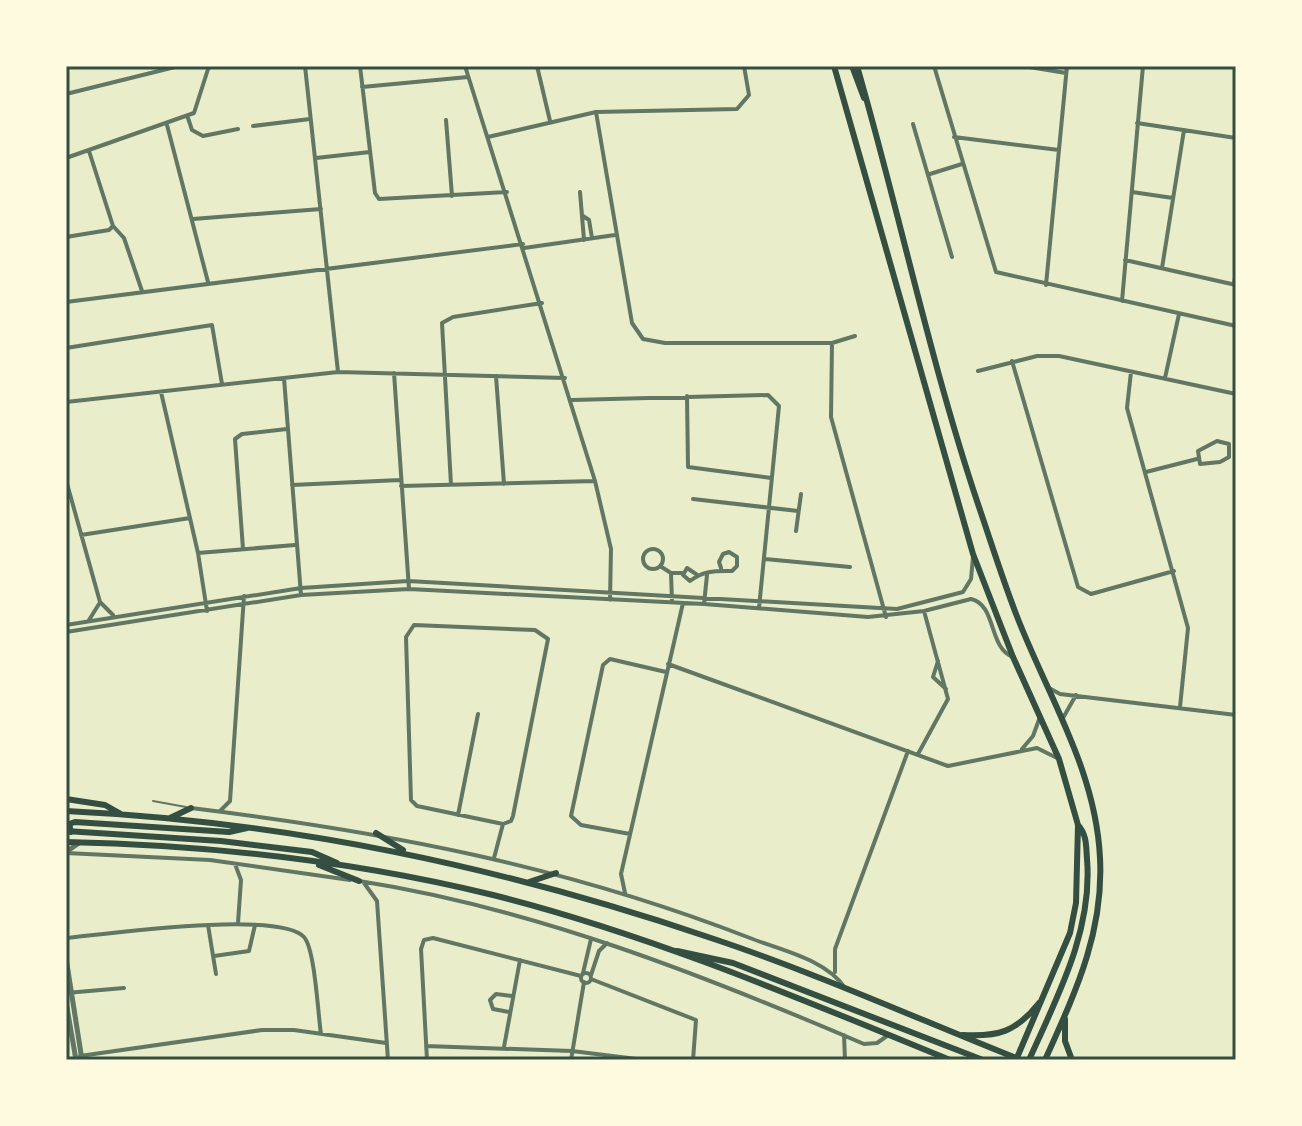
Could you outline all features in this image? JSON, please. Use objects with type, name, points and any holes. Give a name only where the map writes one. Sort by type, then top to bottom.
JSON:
[{"type":"main road","points":[[66,811],[250,827],[406,852],[527,883],[714,939],[1018,1060],[1062,960],[1076,903],[1078,825],[1059,759],[1013,657],[973,554],[834,66]]},
{"type":"main road","points":[[857,67],[860,94],[867,101],[977,501],[1017,618],[1062,719],[1094,808],[1100,858],[1097,928],[1087,964],[1045,1060]]},
{"type":"main road","points":[[66,799],[105,805],[121,814]]},
{"type":"main road","points":[[170,818],[191,808]]},
{"type":"main road","points":[[250,827],[229,832],[75,822],[69,824],[69,831],[171,836],[312,852],[340,865]]},
{"type":"main road","points":[[1029,1060],[1060,991],[1078,939],[1088,871],[1085,832],[1078,825]]},
{"type":"main road","points":[[376,833],[406,852]]},
{"type":"main road","points":[[66,842],[309,861],[494,896],[662,949],[946,1059]]},
{"type":"main road","points":[[309,861],[359,881]]},
{"type":"main road","points":[[527,883],[556,873]]},
{"type":"main road","points":[[662,949],[733,963],[983,1060]]},
{"type":"main road","points":[[956,1034],[995,1036],[1009,1032],[1046,994]]},
{"type":"main road","points":[[1065,1015],[1065,1041],[1072,1060]]},
{"type":"street","points":[[66,94],[179,66]]},
{"type":"street","points":[[66,158],[188,117],[198,109],[209,66]]},
{"type":"street","points":[[305,66],[338,372]]},
{"type":"street","points":[[360,66],[375,193],[382,201],[507,192]]},
{"type":"street","points":[[465,66],[542,303],[595,481],[611,549],[610,600]]},
{"type":"street","points":[[537,66],[550,121]]},
{"type":"street","points":[[488,137],[596,112],[737,109],[749,95],[744,66]]},
{"type":"street","points":[[934,66],[992,268],[1000,275],[1236,326]]},
{"type":"street","points":[[1023,66],[1066,73]]},
{"type":"street","points":[[1046,285],[1067,66]]},
{"type":"street","points":[[1122,301],[1143,66]]},
{"type":"street","points":[[362,87],[468,77]]},
{"type":"street","points":[[596,112],[632,323],[643,339],[665,343],[832,343],[855,336]]},
{"type":"street","points":[[188,117],[192,130],[203,136],[238,129]]},
{"type":"street","points":[[253,126],[310,119]]},
{"type":"street","points":[[446,120],[452,196]]},
{"type":"street","points":[[1137,123],[1236,138]]},
{"type":"street","points":[[167,124],[208,282]]},
{"type":"street","points":[[913,124],[952,257]]},
{"type":"street","points":[[1162,268],[1184,130]]},
{"type":"street","points":[[954,137],[1059,150]]},
{"type":"street","points":[[89,151],[113,226],[124,238],[142,291]]},
{"type":"street","points":[[316,158],[370,152]]},
{"type":"street","points":[[930,174],[962,164]]},
{"type":"street","points":[[580,192],[584,240]]},
{"type":"street","points":[[1131,192],[1173,198]]},
{"type":"street","points":[[193,219],[321,209]]},
{"type":"street","points":[[583,216],[589,220],[592,238]]},
{"type":"street","points":[[66,237],[109,230],[113,226]]},
{"type":"street","points":[[66,302],[208,282],[615,235]]},
{"type":"street","points":[[1124,259],[1235,284],[1236,272]]},
{"type":"street","points":[[451,485],[441,331],[447,319],[542,303]]},
{"type":"street","points":[[1164,379],[1179,314]]},
{"type":"street","points":[[66,348],[212,325],[222,384]]},
{"type":"street","points":[[832,343],[831,417],[886,617]]},
{"type":"street","points":[[978,371],[1012,361],[1059,356],[1236,394]]},
{"type":"street","points":[[1012,361],[1078,587],[1091,594],[1174,571]]},
{"type":"street","points":[[66,402],[338,372],[565,378]]},
{"type":"street","points":[[1131,372],[1127,408],[1188,628],[1180,707]]},
{"type":"street","points":[[394,373],[409,589]]},
{"type":"street","points":[[496,376],[504,484]]},
{"type":"street","points":[[284,378],[301,595]]},
{"type":"street","points":[[161,392],[198,553],[207,611]]},
{"type":"street","points":[[572,400],[768,395],[776,399],[779,406],[759,608]]},
{"type":"street","points":[[687,396],[688,467],[771,478]]},
{"type":"street","points":[[243,549],[235,439],[242,434],[288,429]]},
{"type":"street","points":[[1217,441],[1227,442],[1230,447],[1229,457],[1220,462],[1205,465],[1197,459],[1200,449],[1217,441]]},
{"type":"street","points":[[1146,472],[1197,459]]},
{"type":"street","points":[[66,480],[100,602],[115,616]]},
{"type":"street","points":[[292,485],[595,481]]},
{"type":"street","points":[[796,531],[801,494]]},
{"type":"street","points":[[693,499],[798,511]]},
{"type":"street","points":[[81,535],[190,518]]},
{"type":"street","points":[[198,553],[296,545]]},
{"type":"street","points":[[653,549],[659,552],[663,561],[660,566],[654,569],[645,565],[645,553],[653,549]]},
{"type":"street","points":[[660,566],[671,573],[683,573],[690,568],[696,574],[707,574],[721,568],[732,571],[737,566],[737,557],[732,553],[723,554],[719,559],[721,568]]},
{"type":"street","points":[[66,625],[301,588],[408,581],[882,609],[915,606],[963,592],[971,579],[973,554]]},
{"type":"street","points":[[764,559],[850,567]]},
{"type":"street","points":[[671,573],[672,602]]},
{"type":"street","points":[[683,573],[690,581],[696,574]]},
{"type":"street","points":[[704,604],[707,574]]},
{"type":"street","points":[[66,632],[301,595],[409,589],[672,602],[886,617],[971,599],[984,606],[1002,651],[1013,657]]},
{"type":"street","points":[[220,811],[230,801],[244,596]]},
{"type":"street","points":[[88,621],[100,602]]},
{"type":"street","points":[[625,893],[621,874],[683,603]]},
{"type":"street","points":[[180,607],[182,615]]},
{"type":"street","points":[[918,754],[947,703],[946,689],[924,611]]},
{"type":"street","points":[[420,624],[535,630],[546,634],[548,644],[511,821],[503,824],[458,815],[417,806],[410,795],[407,632],[420,624]]},
{"type":"street","points":[[630,834],[581,825],[571,816],[603,665],[610,659],[666,672]]},
{"type":"street","points":[[938,661],[933,677],[946,689]]},
{"type":"street","points":[[668,664],[948,766],[1037,748],[1059,759]]},
{"type":"street","points":[[1047,686],[1060,694],[1236,715]]},
{"type":"street","points":[[1062,719],[1076,695]]},
{"type":"street","points":[[458,815],[478,714]]},
{"type":"street","points":[[1022,749],[1033,736],[1040,715]]},
{"type":"street","points":[[835,975],[835,949],[908,751]]},
{"type":"street","points":[[230,801],[243,814]]},
{"type":"street","points":[[191,808],[376,833],[556,873],[625,893],[780,950],[835,975],[846,990]]},
{"type":"street","points":[[494,858],[503,824]]},
{"type":"street","points":[[66,852],[79,843]]},
{"type":"street","points":[[66,852],[235,864],[389,886],[607,943],[860,1042],[873,1044],[887,1036]]},
{"type":"street","points":[[235,864],[241,880],[238,923]]},
{"type":"street","points":[[241,880],[254,867]]},
{"type":"street","points":[[608,888],[621,874]]},
{"type":"street","points":[[359,881],[373,891],[377,901],[388,1060]]},
{"type":"street","points":[[377,901],[389,886]]},
{"type":"street","points":[[66,938],[238,923],[296,932],[306,941],[321,1034]]},
{"type":"street","points":[[210,925],[216,974]]},
{"type":"street","points":[[214,956],[248,952],[256,926]]},
{"type":"street","points":[[427,1060],[421,949],[424,940],[433,938],[591,977],[696,1020],[693,1060]]},
{"type":"street","points":[[571,1060],[584,982],[582,975],[591,939]]},
{"type":"street","points":[[584,982],[591,977],[599,951],[607,943]]},
{"type":"street","points":[[66,958],[79,1058]]},
{"type":"street","points":[[504,1047],[520,960]]},
{"type":"street","points":[[69,994],[124,988]]},
{"type":"street","points":[[509,1012],[493,1009],[490,1000],[496,994],[512,996]]},
{"type":"street","points":[[66,1002],[79,1058]]},
{"type":"street","points":[[79,1058],[262,1030],[386,1043]]},
{"type":"street","points":[[844,1035],[845,1060]]},
{"type":"street","points":[[847,1052],[860,1042]]},
{"type":"street","points":[[426,1046],[572,1051],[645,1060]]},
{"type":"lane","points":[[153,801],[191,808]]}]
